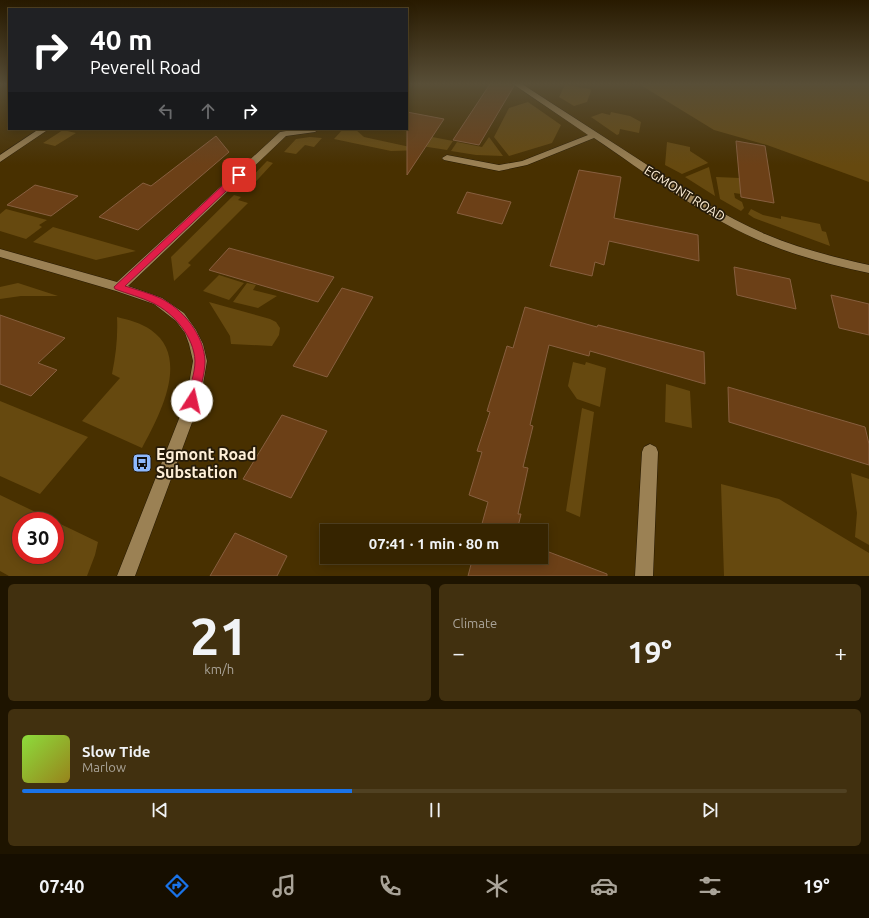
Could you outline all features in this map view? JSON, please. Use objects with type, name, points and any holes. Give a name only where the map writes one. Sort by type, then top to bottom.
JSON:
[{"type":"street","name":"EGMONT ROAD","points":[[558,111],[695,201],[758,235],[836,262],[869,269]]},
{"type":"street","points":[[0,159],[44,130]]},
{"type":"street","points":[[118,287],[283,134],[309,130]]},
{"type":"street","points":[[447,158],[499,168],[524,163],[595,135]]},
{"type":"street","points":[[0,253],[118,287],[158,301],[180,317],[190,330],[196,344],[200,361],[192,401],[126,576]]},
{"type":"street","points":[[644,576],[650,452]]},
{"type":"shaded area","points":[[508,111],[541,111],[561,125],[552,143],[509,156],[494,137]]},
{"type":"shaded area","points":[[683,111],[869,111],[869,182],[767,145],[714,130]]},
{"type":"shaded area","points":[[611,112],[630,116],[641,122],[639,133],[620,129],[619,134],[617,135],[591,117],[602,113],[610,115]]},
{"type":"shaded area","points":[[63,130],[76,133],[55,146],[43,143]]},
{"type":"shaded area","points":[[342,130],[356,130],[364,137],[424,150],[391,151],[334,139]]},
{"type":"shaded area","points":[[422,135],[453,141],[447,150],[415,145]]},
{"type":"shaded area","points":[[310,137],[322,138],[314,147],[305,145],[296,154],[284,152],[296,139]]},
{"type":"shaded area","points":[[489,137],[503,156],[476,155],[451,151],[457,142],[482,147]]},
{"type":"shaded area","points":[[667,142],[690,147],[690,151],[708,163],[682,174],[665,165]]},
{"type":"shaded area","points":[[267,161],[273,163],[246,192],[237,192]]},
{"type":"shaded area","points":[[709,167],[715,196],[685,177]]},
{"type":"shaded area","points":[[716,177],[740,178],[741,194],[734,193],[735,198],[742,202],[744,208],[741,211],[720,199]]},
{"type":"shaded area","points":[[234,195],[241,197],[238,200],[248,203],[188,263],[191,265],[174,281],[171,257]]},
{"type":"shaded area","points":[[6,209],[47,220],[39,225],[42,227],[26,239],[0,231],[0,214]]},
{"type":"shaded area","points":[[751,209],[763,215],[781,219],[781,216],[820,224],[822,231],[826,232],[830,246],[754,218],[748,214]]},
{"type":"shaded area","points":[[53,227],[136,251],[96,260],[33,242]]},
{"type":"shaded area","points":[[219,275],[244,283],[229,300],[203,291]]},
{"type":"shaded area","points":[[18,283],[58,296],[21,296],[0,299],[0,287]]},
{"type":"shaded area","points":[[247,283],[256,285],[253,290],[277,296],[258,308],[233,302]]},
{"type":"shaded area","points":[[209,302],[270,319],[276,322],[280,328],[279,335],[272,346],[231,344],[230,336]]},
{"type":"shaded area","points":[[117,317],[139,324],[151,330],[163,342],[169,356],[170,371],[168,388],[163,404],[142,448],[82,421],[120,378],[112,374],[115,359]]},
{"type":"shaded area","points":[[573,362],[585,365],[586,362],[606,368],[600,407],[577,399],[568,386]]},
{"type":"shaded area","points":[[666,384],[690,391],[692,428],[665,422]]},
{"type":"shaded area","points":[[0,401],[88,437],[40,494],[0,476]]},
{"type":"shaded area","points":[[582,408],[594,412],[580,517],[566,511]]},
{"type":"shaded area","points":[[851,473],[869,479],[869,545],[855,537],[857,513]]},
{"type":"shaded area","points":[[721,484],[779,499],[869,553],[869,576],[724,576]]},
{"type":"shaded area","points":[[0,495],[35,512],[12,512],[12,564],[64,564],[64,525],[98,542],[87,576],[9,576],[0,571]]},
{"type":"building","points":[[472,111],[499,111],[479,145],[453,140]]},
{"type":"building","points":[[408,112],[444,119],[407,175]]},
{"type":"building","points":[[216,136],[229,152],[138,230],[99,217],[143,183],[151,186]]},
{"type":"building","points":[[736,141],[765,146],[774,203],[741,197]]},
{"type":"building","points":[[579,170],[621,177],[614,218],[698,235],[699,261],[609,241],[604,265],[595,262],[592,276],[550,266]]},
{"type":"building","points":[[35,185],[78,196],[51,216],[7,205]]},
{"type":"building","points":[[467,192],[511,202],[502,224],[457,213]]},
{"type":"building","points":[[229,248],[334,277],[318,302],[209,270]]},
{"type":"building","points":[[734,267],[790,279],[796,309],[737,295]]},
{"type":"building","points":[[342,288],[373,297],[327,377],[293,366]]},
{"type":"building","points":[[831,295],[869,304],[869,335],[839,328]]},
{"type":"building","points":[[525,307],[597,327],[598,325],[704,352],[705,384],[590,351],[589,356],[549,345],[530,425],[533,426],[523,467],[528,468],[518,514],[521,514],[519,524],[482,524],[488,502],[469,495],[482,452],[477,451],[490,412],[487,411],[507,346],[513,348]]},
{"type":"building","points":[[0,315],[65,338],[38,363],[57,370],[31,396],[0,384]]},
{"type":"building","points":[[728,387],[865,427],[869,444],[869,465],[729,422]]},
{"type":"building","points":[[282,415],[327,431],[291,498],[243,479]]},
{"type":"building","points":[[235,533],[287,556],[277,576],[210,576]]},
{"type":"building","points":[[548,552],[607,574],[607,576],[468,576],[471,564],[548,564]]},
{"type":"place","name":"Egmont Road Substation","points":[[142,463]]},
{"type":"route","points":[[192,401],[200,361],[196,344],[190,330],[180,317],[158,301],[142,294],[118,287],[239,175]]}]
